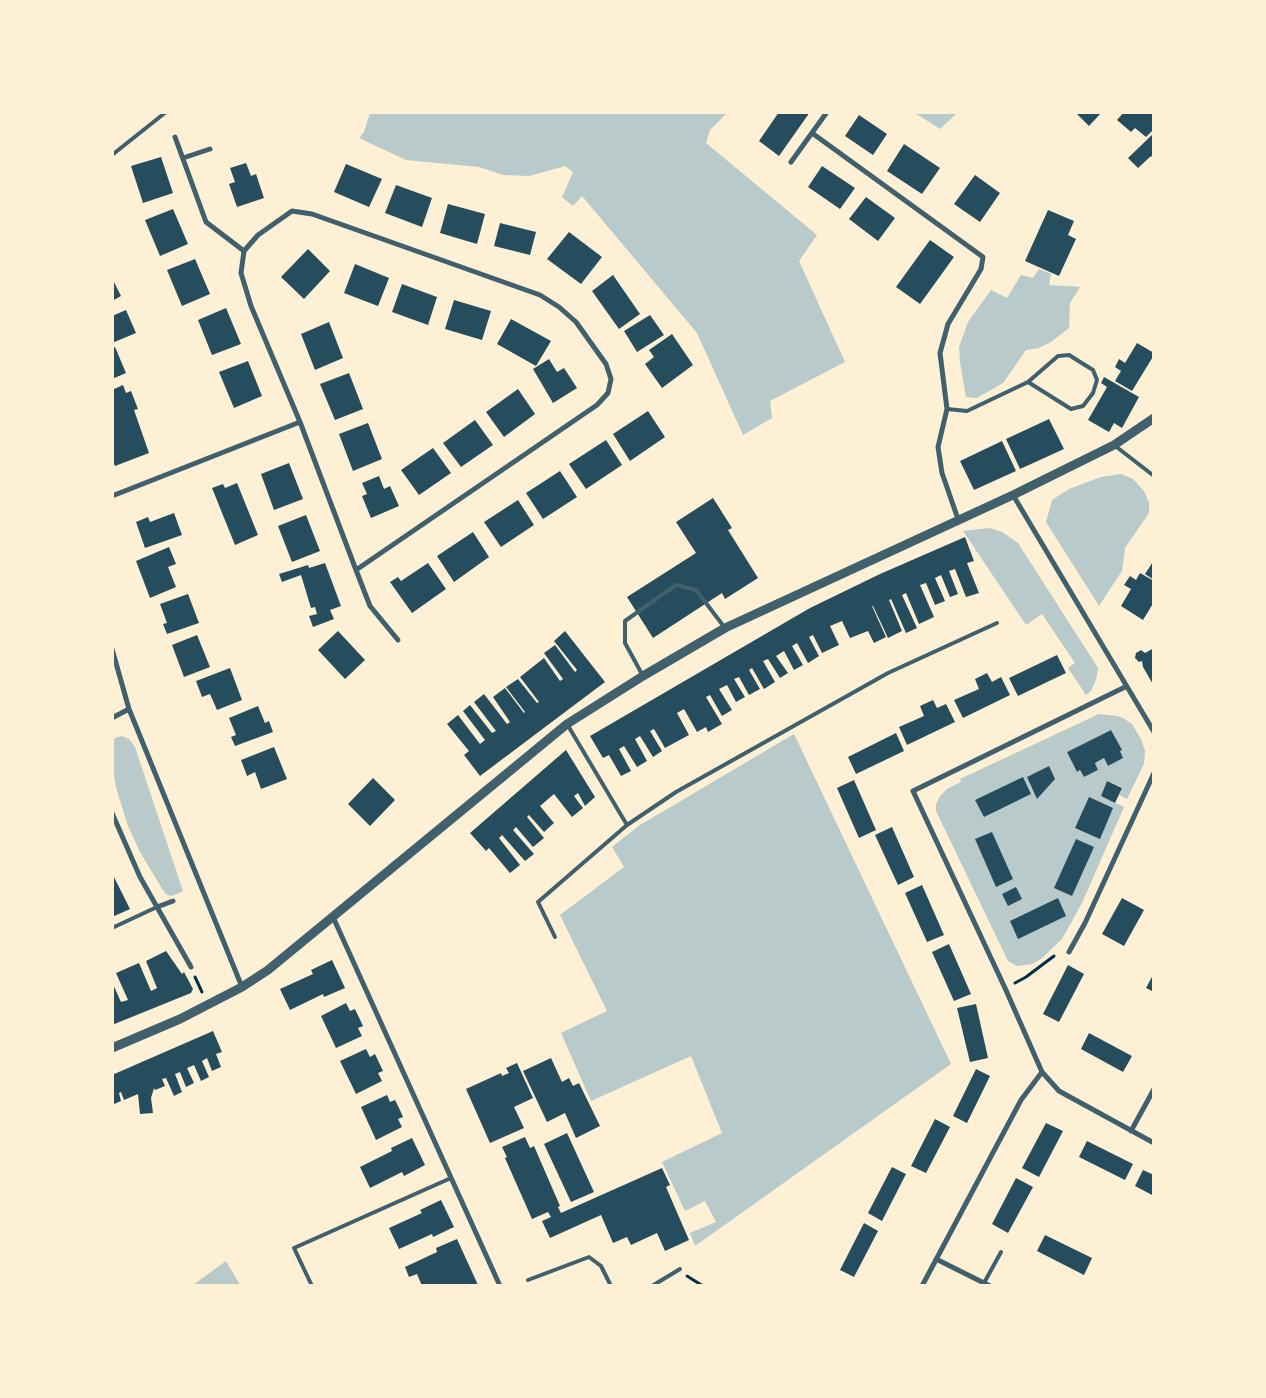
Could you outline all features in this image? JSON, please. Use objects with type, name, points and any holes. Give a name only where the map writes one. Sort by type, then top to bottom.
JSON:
[{"type":"street","points":[[791,162],[826,112]]},
{"type":"street","points":[[812,133],[983,258],[981,269],[948,324],[940,353],[946,409],[938,447],[942,473],[958,519]]},
{"type":"street","points":[[176,137],[206,222],[244,251]]},
{"type":"street","points":[[183,158],[210,149]]},
{"type":"street","points":[[356,570],[597,405],[608,393],[611,379],[606,364],[576,322],[559,307],[540,295],[312,214],[292,211],[258,235],[244,251],[241,273],[251,306],[300,422],[356,570],[370,606],[398,640]]},
{"type":"street","points":[[112,1048],[208,1005],[242,987],[268,970],[567,724],[643,676],[725,628],[1013,495],[1114,444],[1154,418]]},
{"type":"street","points":[[112,496],[300,422]]},
{"type":"street","points":[[1013,495],[1154,732]]},
{"type":"street","points":[[112,649],[129,710],[242,987]]},
{"type":"street","points":[[1126,686],[913,791],[1042,1072],[1059,1091],[1154,1143]]},
{"type":"street","points":[[112,718],[129,710]]},
{"type":"street","points":[[1069,952],[1085,923],[1154,773]]},
{"type":"street","points":[[112,813],[140,877],[191,967]]},
{"type":"street","points":[[157,907],[173,901]]},
{"type":"street","points":[[333,916],[500,1286]]},
{"type":"street","points":[[922,1286],[1021,1100],[1042,1072]]},
{"type":"street","points":[[1131,1131],[1154,1089]]},
{"type":"street","points":[[936,1259],[987,1284]]},
{"type":"lane","points":[[112,154],[166,112]]},
{"type":"lane","points":[[946,409],[967,411],[1028,382],[1058,356],[1068,354],[1093,370],[1097,380],[1093,393],[1083,406],[1071,409],[1028,382]]},
{"type":"lane","points":[[1114,444],[1154,476]]},
{"type":"lane","points":[[643,676],[625,643],[625,621],[676,585],[696,590],[725,628]]},
{"type":"lane","points":[[555,937],[538,902],[627,825],[676,792],[888,673],[997,623]]},
{"type":"lane","points":[[567,724],[627,825]]},
{"type":"lane","points":[[112,928],[157,907]]},
{"type":"lane","points":[[312,1286],[294,1248],[451,1178]]},
{"type":"lane","points":[[987,1284],[1001,1252]]},
{"type":"lane","points":[[528,1280],[589,1257],[601,1266],[611,1286]]},
{"type":"lane","points":[[652,1286],[680,1269]]},
{"type":"path","points":[[1005,988],[1026,977],[1054,956]]},
{"type":"path","points":[[191,967],[208,1005]]},
{"type":"shaded area","points":[[370,113],[727,113],[710,130],[706,143],[817,235],[799,261],[845,362],[770,401],[772,418],[743,435],[697,333],[582,196],[573,206],[562,197],[573,172],[565,166],[529,176],[503,175],[479,167],[406,160],[359,138],[364,132]]},
{"type":"shaded area","points":[[915,113],[957,113],[940,129]]},
{"type":"shaded area","points":[[1039,269],[1051,274],[1049,285],[1080,287],[1070,303],[1069,328],[1051,342],[1039,348],[1026,350],[1003,383],[977,398],[966,397],[959,347],[968,322],[991,290],[1007,298],[1021,275],[1033,278]]},
{"type":"shaded area","points":[[1121,474],[1133,479],[1144,491],[1149,503],[1149,513],[1125,548],[1122,571],[1099,606],[1046,522],[1052,500],[1069,489],[1101,477]]},
{"type":"shaded area","points":[[990,528],[1002,532],[1018,543],[1098,668],[1096,680],[1091,691],[1086,695],[1068,668],[1075,663],[1042,614],[1026,625],[963,531]]},
{"type":"shaded area","points":[[1099,714],[1123,718],[1132,724],[1141,739],[1145,751],[1144,764],[1127,799],[1119,795],[1122,787],[1107,781],[1101,796],[1124,807],[1082,903],[1062,939],[1041,959],[1032,964],[1017,966],[1008,961],[936,811],[936,804],[940,796],[947,789],[961,782],[960,779]],"holes":[[[1111,730],[1123,758],[1108,766],[1104,758],[1095,763],[1098,770],[1084,777],[1080,770],[1077,772],[1067,752]]]},
{"type":"shaded area","points":[[794,734],[951,1064],[695,1246],[690,1233],[716,1222],[705,1201],[685,1211],[662,1162],[722,1133],[691,1056],[591,1101],[561,1033],[607,1011],[560,915],[624,867],[612,847],[640,825]]},
{"type":"shaded area","points":[[122,736],[129,739],[135,747],[183,891],[171,896],[166,894],[161,887],[140,852],[128,826],[117,791],[113,772],[113,742],[115,738]]},
{"type":"shaded area","points":[[226,1261],[240,1285],[193,1285]]},
{"type":"building","points":[[779,112],[810,112],[779,156],[759,141]]},
{"type":"building","points":[[1075,112],[1102,112],[1089,126]]},
{"type":"building","points":[[1124,112],[1154,112],[1154,129],[1146,137],[1135,128],[1131,132],[1117,120]]},
{"type":"building","points":[[859,115],[887,134],[873,155],[845,136]]},
{"type":"building","points":[[1154,133],[1154,159],[1151,156],[1138,168],[1128,158]]},
{"type":"building","points":[[904,144],[940,168],[922,194],[887,171]]},
{"type":"building","points":[[161,157],[173,193],[143,203],[131,166]]},
{"type":"building","points":[[246,163],[251,176],[256,174],[264,198],[237,207],[229,184],[235,182],[230,168]]},
{"type":"building","points":[[346,164],[382,179],[369,207],[334,192]]},
{"type":"building","points":[[822,166],[855,188],[840,209],[808,187]]},
{"type":"building","points":[[975,175],[1000,193],[980,222],[954,204]]},
{"type":"building","points":[[396,185],[432,198],[422,227],[385,213]]},
{"type":"building","points":[[866,197],[895,218],[878,241],[849,219]]},
{"type":"building","points":[[448,204],[485,214],[477,244],[440,233]]},
{"type":"building","points":[[173,209],[188,244],[160,256],[145,220]]},
{"type":"building","points":[[1048,210],[1074,221],[1068,235],[1076,239],[1059,276],[1025,261]]},
{"type":"building","points":[[500,223],[536,232],[530,255],[494,246]]},
{"type":"building","points":[[569,232],[602,257],[581,284],[547,259]]},
{"type":"building","points":[[930,240],[954,257],[920,304],[896,287]]},
{"type":"building","points":[[308,249],[330,271],[304,299],[281,277]]},
{"type":"building","points":[[195,259],[210,294],[182,306],[167,270]]},
{"type":"building","points":[[355,264],[389,278],[378,306],[344,293]]},
{"type":"building","points":[[613,275],[640,314],[619,329],[592,291]]},
{"type":"building","points":[[112,278],[121,296],[112,301]]},
{"type":"building","points":[[402,284],[437,297],[428,325],[392,312]]},
{"type":"building","points":[[454,300],[491,311],[482,340],[445,329]]},
{"type":"building","points":[[226,308],[241,344],[212,355],[198,320]]},
{"type":"building","points":[[126,310],[136,333],[112,343],[112,316]]},
{"type":"building","points":[[650,315],[664,335],[637,352],[624,331]]},
{"type":"building","points":[[511,319],[551,341],[536,366],[497,344]]},
{"type":"building","points":[[329,322],[343,358],[315,370],[301,334]]},
{"type":"building","points":[[672,334],[693,365],[662,388],[645,364],[654,357],[649,350]]},
{"type":"building","points":[[1137,343],[1154,353],[1154,355],[1132,391],[1115,381],[1121,371],[1115,367],[1119,359],[1125,363]]},
{"type":"building","points":[[115,347],[126,373],[112,379],[112,348]]},
{"type":"building","points":[[549,359],[557,372],[564,368],[577,388],[553,403],[533,369]]},
{"type":"building","points":[[248,361],[262,396],[234,408],[219,372]]},
{"type":"building","points":[[349,373],[363,409],[335,420],[320,384]]},
{"type":"building","points":[[1104,377],[1139,397],[1122,428],[1114,423],[1109,432],[1088,420],[1107,387],[1101,383]]},
{"type":"building","points":[[123,385],[126,393],[131,391],[138,409],[134,410],[149,453],[115,466],[112,459],[112,390]]},
{"type":"building","points":[[518,389],[535,414],[504,437],[486,412]]},
{"type":"building","points":[[648,411],[665,437],[630,461],[613,434]]},
{"type":"building","points":[[1049,419],[1064,449],[1020,469],[1006,439]]},
{"type":"building","points":[[475,420],[493,445],[461,467],[443,443]]},
{"type":"building","points":[[368,423],[382,459],[353,471],[339,434]]},
{"type":"building","points":[[606,440],[622,465],[586,489],[569,464]]},
{"type":"building","points":[[1002,441],[1016,471],[974,490],[960,461]]},
{"type":"building","points":[[433,448],[451,473],[419,495],[401,470]]},
{"type":"building","points":[[289,463],[303,499],[274,510],[261,474]]},
{"type":"building","points":[[560,471],[577,497],[543,519],[526,493]]},
{"type":"building","points":[[379,476],[384,489],[390,486],[399,506],[371,518],[362,496],[367,494],[362,483]]},
{"type":"building","points":[[237,483],[258,535],[235,545],[212,488],[223,484],[225,488]]},
{"type":"building","points":[[713,498],[732,528],[728,530],[758,578],[725,599],[722,593],[653,638],[627,597],[696,553],[676,522]]},
{"type":"building","points":[[518,500],[534,525],[501,547],[484,522]]},
{"type":"building","points":[[174,513],[182,535],[145,548],[136,522],[148,517],[150,522]]},
{"type":"building","points":[[306,515],[320,551],[292,562],[278,526]]},
{"type":"building","points":[[473,532],[489,557],[454,582],[437,556]]},
{"type":"building","points":[[965,537],[974,561],[967,563],[979,593],[966,597],[955,569],[949,571],[958,594],[950,597],[941,575],[935,578],[945,601],[935,605],[926,583],[920,585],[934,617],[919,624],[906,593],[902,595],[917,628],[906,633],[891,599],[889,600],[902,631],[888,638],[873,606],[886,637],[874,643],[868,631],[850,638],[842,621],[830,626],[839,645],[822,653],[813,635],[809,637],[819,656],[808,663],[797,643],[792,646],[803,665],[794,670],[784,651],[776,656],[788,673],[780,678],[768,659],[763,661],[775,682],[764,689],[752,668],[749,670],[760,689],[749,695],[739,677],[734,679],[745,697],[736,702],[727,685],[719,689],[732,710],[722,716],[710,695],[706,697],[722,724],[708,732],[706,727],[697,732],[684,709],[677,713],[689,735],[665,748],[654,729],[650,731],[662,751],[653,757],[640,736],[635,739],[647,761],[637,767],[624,746],[619,749],[631,771],[621,776],[609,755],[603,758],[590,736],[810,608],[880,574]]},
{"type":"building","points":[[169,547],[176,564],[168,567],[176,587],[150,598],[136,561]]},
{"type":"building","points":[[1154,560],[1154,580],[1145,574]]},
{"type":"building","points":[[325,563],[341,606],[330,610],[334,619],[313,627],[309,616],[317,614],[315,607],[311,608],[301,575],[282,582],[279,574],[308,565],[309,568]]},
{"type":"building","points":[[428,563],[446,589],[412,613],[390,582],[398,577],[401,581]]},
{"type":"building","points":[[1140,573],[1154,581],[1154,602],[1143,620],[1121,606],[1131,589],[1124,585],[1130,576],[1136,580]]},
{"type":"building","points":[[188,594],[199,623],[167,634],[163,624],[167,623],[160,604]]},
{"type":"building","points":[[338,631],[365,660],[345,679],[318,650]]},
{"type":"building","points":[[565,631],[605,682],[480,776],[464,755],[469,751],[447,724],[458,715],[480,744],[485,740],[463,711],[470,705],[492,733],[496,731],[474,702],[484,694],[507,724],[510,722],[493,697],[505,688],[524,713],[506,687],[518,679],[537,703],[539,702],[520,677],[544,658],[560,681],[563,679],[544,653],[555,645],[575,672],[577,670],[554,641]]},
{"type":"building","points":[[197,635],[210,667],[184,677],[172,645]]},
{"type":"building","points":[[1154,648],[1154,686],[1143,667],[1142,661],[1139,662],[1135,658],[1136,653],[1141,650],[1145,653]]},
{"type":"building","points":[[1057,655],[1066,673],[1018,696],[1009,678]]},
{"type":"building","points":[[230,668],[242,700],[217,710],[210,694],[202,697],[196,681]]},
{"type":"building","points":[[987,673],[992,682],[1001,677],[1010,695],[963,718],[954,700],[979,689],[975,679]]},
{"type":"building","points":[[933,700],[937,708],[946,704],[955,722],[907,745],[899,727],[924,716],[920,706]]},
{"type":"building","points":[[258,706],[265,723],[269,721],[273,732],[235,746],[231,737],[236,735],[229,718]]},
{"type":"building","points":[[1111,730],[1122,750],[1120,751],[1123,758],[1108,766],[1104,758],[1095,763],[1098,770],[1084,777],[1080,770],[1077,772],[1067,752]]},
{"type":"building","points":[[896,733],[904,751],[856,774],[848,757]]},
{"type":"building","points":[[274,747],[287,779],[261,789],[255,772],[247,776],[241,760]]},
{"type":"building","points":[[566,750],[595,797],[585,806],[578,793],[574,796],[583,808],[572,817],[554,794],[540,806],[554,823],[544,832],[529,815],[527,817],[544,838],[533,847],[516,827],[513,830],[534,854],[525,861],[502,835],[499,838],[520,865],[510,873],[489,848],[486,851],[470,833]]},
{"type":"building","points":[[1049,766],[1055,779],[1037,799],[1027,777]]},
{"type":"building","points":[[1023,777],[1031,794],[984,817],[975,800]]},
{"type":"building","points":[[373,778],[395,800],[370,826],[348,804]]},
{"type":"building","points":[[854,780],[876,830],[859,838],[837,788]]},
{"type":"building","points":[[1107,781],[1122,788],[1115,803],[1101,796]]},
{"type":"building","points":[[1089,797],[1113,808],[1100,839],[1075,828]]},
{"type":"building","points":[[892,827],[914,877],[898,885],[875,835]]},
{"type":"building","points":[[992,832],[1013,879],[996,887],[975,839]]},
{"type":"building","points":[[1076,839],[1094,847],[1072,896],[1054,888]]},
{"type":"building","points":[[112,873],[130,909],[112,917]]},
{"type":"building","points":[[922,885],[944,935],[927,942],[905,893]]},
{"type":"building","points":[[1016,887],[1022,899],[1008,906],[1002,894]]},
{"type":"building","points":[[1058,898],[1066,916],[1018,939],[1010,921]]},
{"type":"building","points":[[1122,898],[1144,910],[1124,946],[1102,934]]},
{"type":"building","points":[[949,944],[971,994],[954,1001],[932,952]]},
{"type":"building","points":[[166,951],[182,974],[184,972],[193,989],[191,993],[112,1025],[112,982],[121,1002],[128,1000],[116,973],[139,963],[151,991],[157,988],[146,961]]},
{"type":"building","points":[[332,960],[345,988],[324,997],[323,994],[290,1010],[280,989],[313,974],[311,970]]},
{"type":"building","points":[[1068,965],[1084,974],[1059,1022],[1043,1014]]},
{"type":"building","points":[[1154,973],[1154,992],[1146,988]]},
{"type":"building","points":[[346,1003],[350,1011],[355,1009],[363,1026],[358,1028],[362,1036],[336,1048],[321,1016]]},
{"type":"building","points":[[976,1004],[988,1058],[970,1062],[957,1008]]},
{"type":"building","points":[[213,1031],[222,1052],[216,1054],[221,1067],[212,1071],[207,1058],[202,1061],[209,1077],[201,1081],[194,1065],[187,1068],[194,1083],[186,1087],[180,1072],[175,1074],[182,1092],[174,1096],[166,1078],[162,1079],[165,1086],[155,1090],[154,1088],[151,1098],[153,1113],[140,1114],[138,1094],[124,1100],[121,1092],[119,1093],[121,1101],[112,1105],[112,1075]]},
{"type":"building","points":[[1089,1033],[1132,1056],[1123,1072],[1081,1049]]},
{"type":"building","points":[[366,1049],[370,1057],[375,1054],[383,1071],[378,1073],[382,1081],[356,1094],[340,1061]]},
{"type":"building","points":[[551,1058],[562,1082],[569,1078],[573,1086],[579,1083],[600,1126],[576,1138],[565,1113],[547,1122],[523,1071]]},
{"type":"building","points":[[517,1063],[533,1098],[514,1107],[524,1128],[490,1143],[466,1089],[501,1073],[502,1076],[509,1073],[506,1068]]},
{"type":"building","points":[[976,1069],[990,1076],[967,1123],[953,1116]]},
{"type":"building","points":[[387,1095],[390,1102],[395,1100],[399,1108],[403,1117],[398,1119],[402,1127],[376,1140],[361,1107]]},
{"type":"building","points":[[935,1119],[950,1127],[926,1173],[911,1166]]},
{"type":"building","points":[[1046,1123],[1063,1131],[1039,1177],[1022,1168]]},
{"type":"building","points":[[567,1133],[594,1192],[571,1202],[544,1144]]},
{"type":"building","points":[[525,1137],[530,1148],[534,1146],[560,1206],[558,1207],[561,1213],[662,1168],[670,1185],[666,1187],[689,1240],[665,1251],[657,1233],[631,1245],[627,1237],[613,1243],[601,1215],[550,1238],[542,1221],[551,1217],[548,1212],[532,1219],[502,1147]]},
{"type":"building","points":[[412,1138],[425,1165],[404,1176],[402,1172],[370,1188],[360,1167],[392,1151],[391,1148]]},
{"type":"building","points":[[1087,1141],[1133,1164],[1125,1180],[1079,1157]]},
{"type":"building","points":[[892,1167],[906,1174],[882,1221],[868,1213]]},
{"type":"building","points":[[1143,1170],[1154,1175],[1154,1196],[1135,1186]]},
{"type":"building","points":[[1016,1178],[1033,1187],[1008,1233],[992,1224]]},
{"type":"building","points":[[441,1200],[454,1227],[433,1237],[432,1234],[399,1249],[389,1228],[422,1213],[420,1210]]},
{"type":"building","points":[[864,1223],[878,1231],[854,1277],[840,1270]]},
{"type":"building","points":[[1045,1235],[1092,1258],[1084,1275],[1037,1251]]},
{"type":"building","points":[[457,1239],[478,1285],[422,1286],[417,1274],[409,1277],[405,1267],[437,1252],[436,1248]]}]
